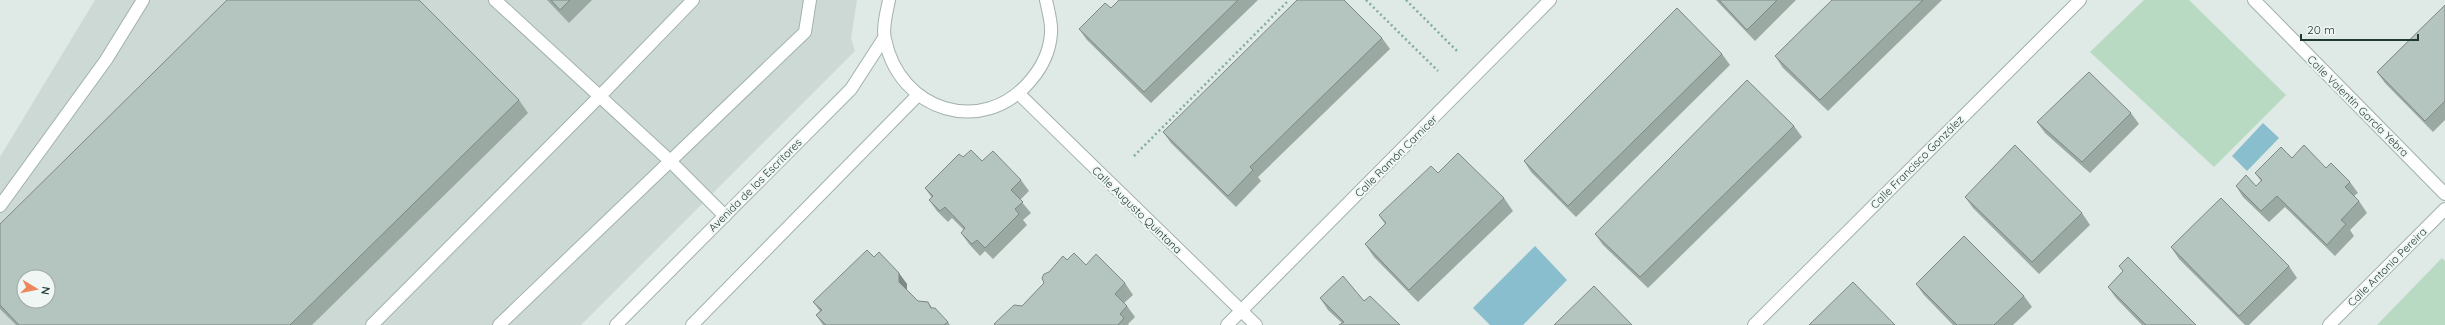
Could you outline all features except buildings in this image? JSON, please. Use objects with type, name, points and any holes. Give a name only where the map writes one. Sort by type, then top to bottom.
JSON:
[{"type":"street","points":[[0,206],[106,60],[143,0]]},
{"type":"street","points":[[495,0],[669,160],[725,216]]},
{"type":"street","points":[[372,325],[600,97],[693,0]]},
{"type":"street","points":[[499,325],[669,160],[805,32],[810,0]]},
{"type":"street","points":[[889,0],[884,38],[895,70],[917,96],[942,108],[969,112],[996,107],[1019,94],[1042,67],[1051,33],[1046,0]]},
{"type":"street","name":"Calle Ramón Carnicer","points":[[1227,325],[1550,0]]},
{"type":"street","name":"Calle Francisco González","points":[[1754,325],[2080,0]]},
{"type":"street","name":"Calle Valentín García Yebra","points":[[2254,0],[2445,194]]},
{"type":"street","name":"Avenida de los Escritores","points":[[616,325],[851,89],[884,38]]},
{"type":"street","name":"Calle Augusto Quintana","points":[[1019,94],[1256,325]]},
{"type":"street","points":[[692,325],[917,96]]},
{"type":"street","name":"Calle Antonio Pereira","points":[[2329,325],[2445,209]]},
{"type":"path","points":[[1134,156],[1289,0]]},
{"type":"path","points":[[1366,0],[1438,71]]},
{"type":"path","points":[[1406,0],[1458,52]]},
{"type":"shaded area","points":[[95,0],[857,0],[851,38],[855,51],[581,325],[0,325],[0,157]]},
{"type":"green space","points":[[2144,0],[2189,0],[2286,95],[2214,167],[2090,52]]},
{"type":"green space","points":[[2442,258],[2445,261],[2445,325],[2377,325]]},
{"type":"water","points":[[2263,123],[2279,138],[2247,171],[2232,156]]},
{"type":"water","points":[[1535,246],[1567,280],[1523,325],[1490,325],[1473,308]]}]
